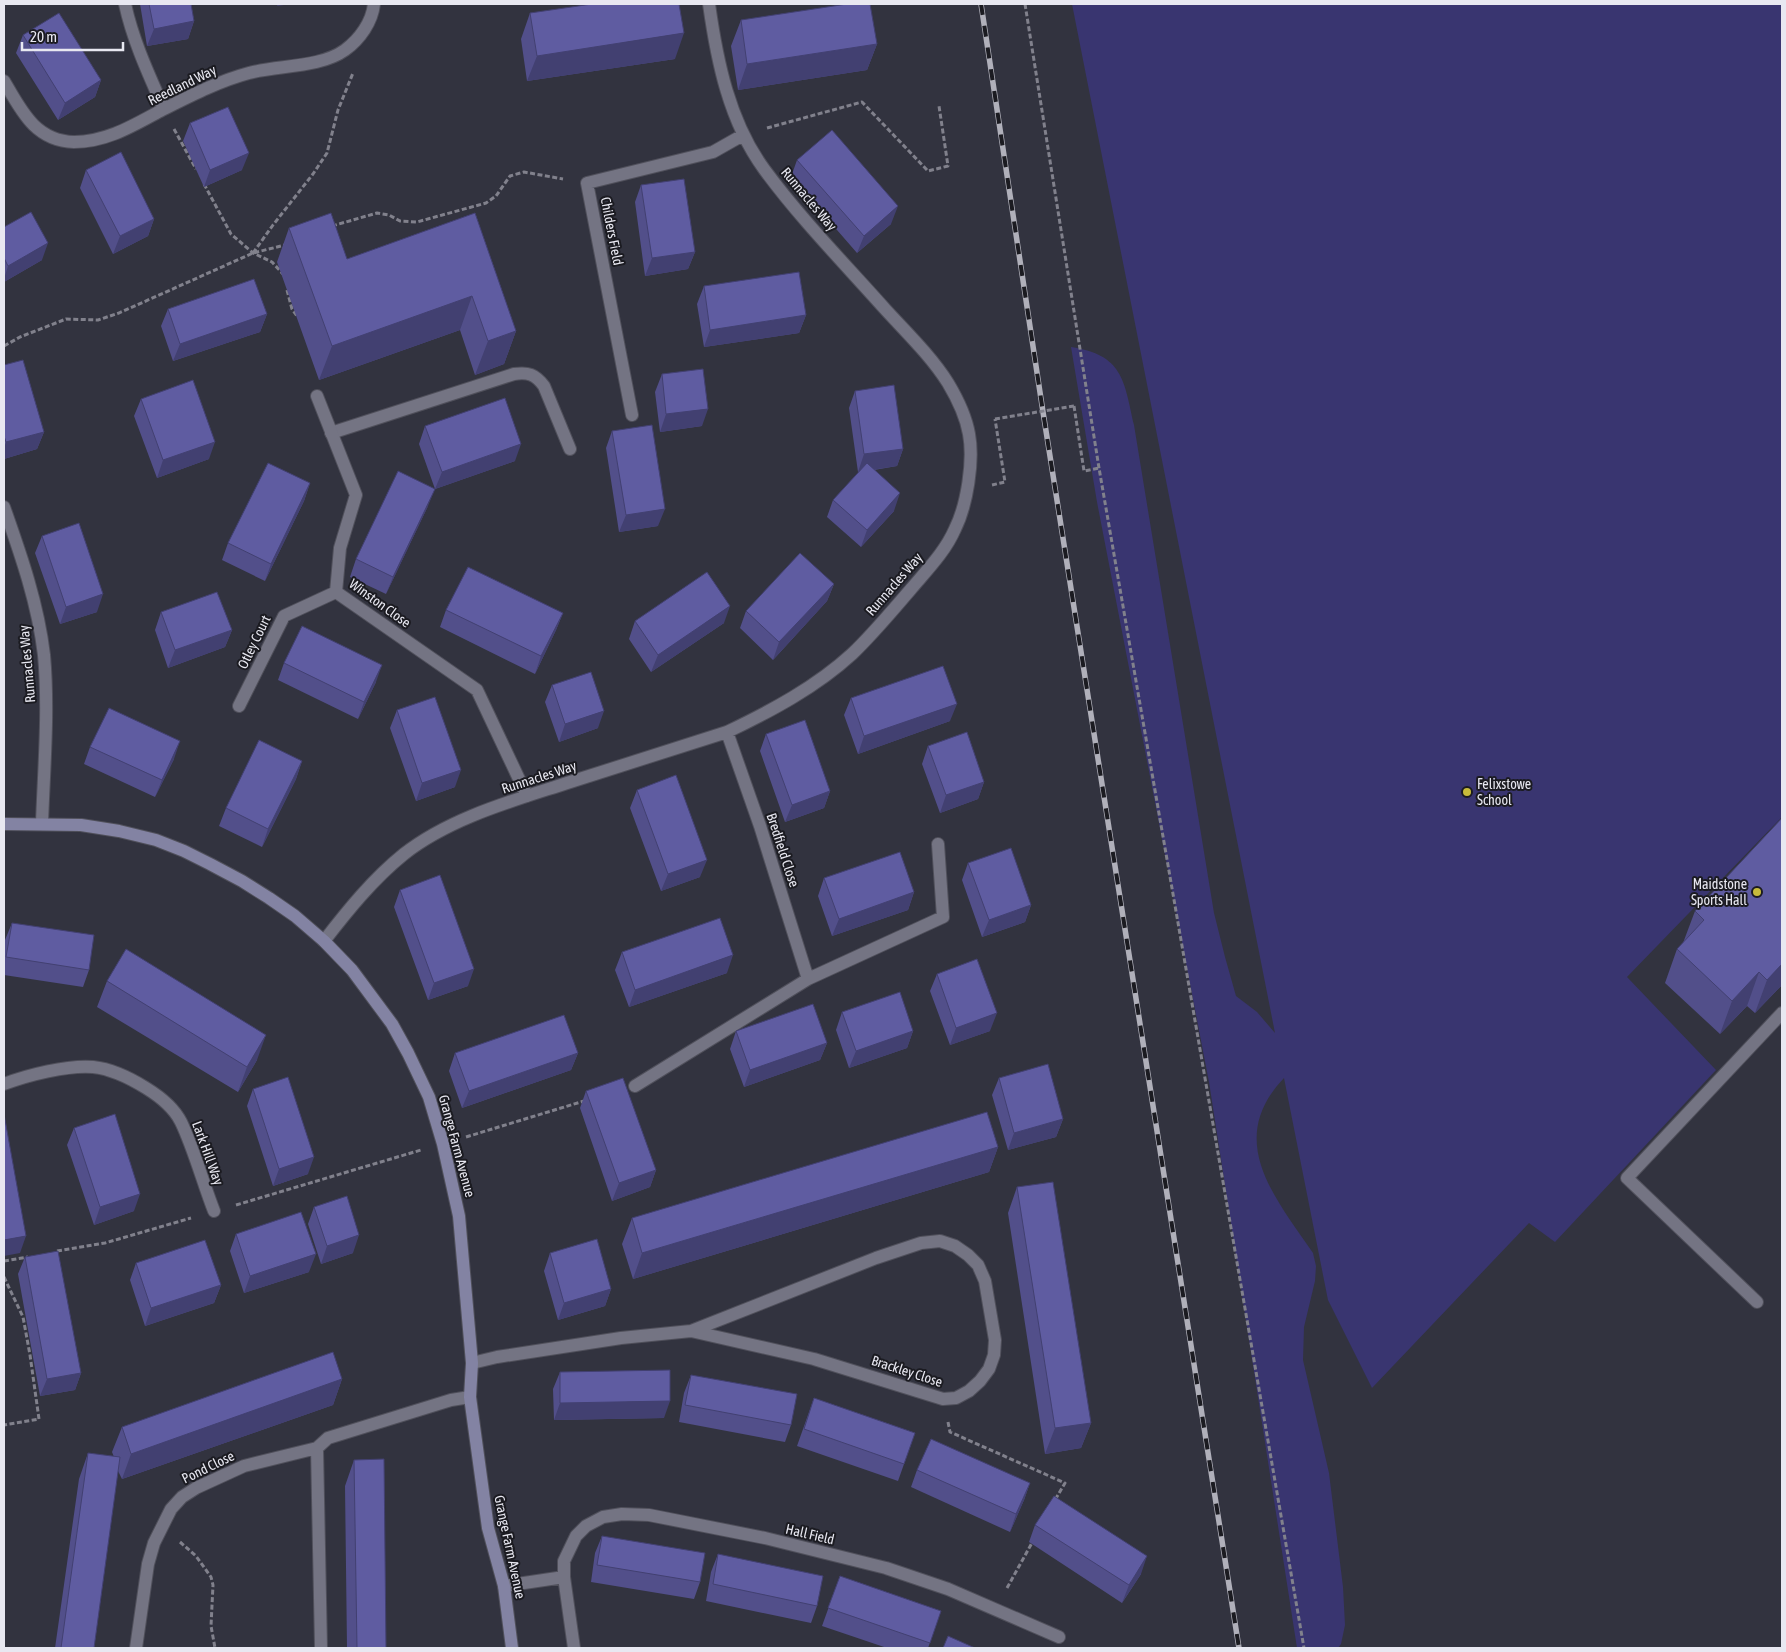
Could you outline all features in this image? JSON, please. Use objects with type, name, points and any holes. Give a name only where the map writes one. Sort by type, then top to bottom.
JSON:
[{"type":"street","points":[[125,4],[128,20],[164,109]]},
{"type":"street","name":"Reedland Way","points":[[4,81],[26,118],[40,132],[54,138],[73,142],[97,139],[123,131],[222,81],[251,72],[329,58],[344,51],[360,36],[373,14],[374,4]]},
{"type":"street","name":"Runnacles Way","points":[[324,941],[348,909],[378,878],[404,854],[432,837],[476,814],[727,732],[763,715],[824,676],[852,654],[891,612],[937,558],[955,529],[965,500],[970,466],[969,435],[962,413],[948,384],[931,360],[823,240],[763,168],[743,135],[725,88],[709,4]]},
{"type":"street","name":"Childers Field","points":[[632,415],[588,183],[713,152],[743,135]]},
{"type":"street","points":[[332,433],[522,373],[531,374],[538,378],[544,386],[570,450]]},
{"type":"street","name":"Winston Close","points":[[317,396],[356,495],[340,548],[336,592],[477,690],[527,796]]},
{"type":"street","name":"Runnacles Way","points":[[4,507],[28,579],[38,617],[43,653],[46,727],[42,823]]},
{"type":"street","name":"Otley Court","points":[[239,706],[284,616],[336,592]]},
{"type":"street","name":"Bredfield Close","points":[[727,732],[760,826],[808,979]]},
{"type":"street","name":"Grange Farm Avenue","points":[[4,824],[81,824],[119,831],[156,840],[218,868],[255,889],[295,916],[324,941],[352,970],[392,1024],[429,1097],[443,1144],[459,1216],[472,1363],[470,1397],[488,1528],[504,1586],[512,1648]]},
{"type":"street","points":[[635,1086],[808,979],[943,917],[938,844]]},
{"type":"street","points":[[1757,1302],[1626,1178],[1782,1013]]},
{"type":"street","name":"Lark Hill Way","points":[[4,1084],[46,1072],[93,1067],[114,1072],[153,1092],[168,1105],[180,1121],[214,1212]]},
{"type":"street","name":"Brackley Close","points":[[472,1363],[497,1357],[621,1338],[690,1331],[876,1258],[921,1243],[940,1241],[955,1246],[978,1265],[985,1281],[995,1340],[994,1355],[989,1369],[980,1381],[969,1392],[956,1398],[943,1399],[814,1359],[690,1331]]},
{"type":"street","name":"Pond Close","points":[[136,1648],[148,1564],[154,1542],[171,1509],[182,1497],[196,1488],[244,1466],[317,1448],[328,1438],[451,1400],[470,1397]]},
{"type":"street","points":[[317,1448],[321,1648]]},
{"type":"street","name":"Hall Field","points":[[564,1577],[564,1561],[576,1536],[586,1526],[603,1517],[622,1514],[649,1515],[765,1538],[878,1566],[948,1589],[996,1608],[1059,1637]]},
{"type":"street","points":[[504,1586],[564,1577],[574,1648]]},
{"type":"path","points":[[1024,4],[1099,468],[1304,1648]]},
{"type":"path","points":[[253,253],[327,153],[334,132],[338,110],[349,88],[358,58],[360,36]]},
{"type":"path","points":[[743,135],[862,102],[928,172],[948,166],[939,106]]},
{"type":"path","points":[[164,109],[231,234],[253,253],[272,262],[284,275]]},
{"type":"path","points":[[325,228],[377,213],[389,215],[400,221],[417,222],[486,203],[496,196],[510,176],[524,172],[588,183]]},
{"type":"path","points":[[4,346],[20,337],[66,320],[98,320],[118,313],[253,253],[284,246],[291,242]]},
{"type":"path","points":[[286,284],[292,309],[299,319]]},
{"type":"path","points":[[1005,482],[994,419],[1074,406],[1084,471],[1099,468]]},
{"type":"path","points":[[50,1253],[105,1243],[214,1212],[589,1099]]},
{"type":"path","points":[[4,1261],[31,1256]]},
{"type":"path","points":[[4,1277],[23,1317],[38,1419],[4,1425]]},
{"type":"path","points":[[943,1399],[950,1432],[1065,1483],[1051,1508]]},
{"type":"path","points":[[162,1525],[196,1556],[211,1576],[213,1585],[211,1626],[215,1648]]},
{"type":"path","points":[[996,1608],[1037,1533]]},
{"type":"shaded area","name":"Felixstowe School","points":[[1072,4],[1782,4],[1782,817],[1627,977],[1716,1070],[1555,1242],[1529,1223],[1372,1388],[1328,1300],[1284,1078],[1267,1101],[1258,1123],[1257,1146],[1262,1167],[1271,1189],[1313,1253],[1316,1266],[1315,1281],[1304,1327],[1303,1360],[1329,1473],[1343,1587],[1345,1625],[1341,1644],[1338,1648],[1297,1648],[1209,1082],[1097,502],[1071,347],[1101,356],[1111,363],[1118,372],[1127,395],[1134,425],[1214,913],[1236,996],[1257,1012],[1275,1033]]},
{"type":"building","points":[[149,4],[191,4],[194,21],[154,29]]},
{"type":"building","points":[[592,4],[679,4],[684,33],[537,56],[530,13]]},
{"type":"building","points":[[847,4],[870,4],[877,44],[747,64],[741,20]]},
{"type":"building","points":[[59,13],[101,80],[65,103],[23,35]]},
{"type":"building","points":[[228,107],[249,153],[210,170],[190,123]]},
{"type":"building","points":[[832,130],[898,206],[864,236],[797,160]]},
{"type":"building","points":[[121,152],[154,219],[120,236],[86,170]]},
{"type":"building","points":[[684,179],[695,252],[652,258],[641,185]]},
{"type":"building","points":[[31,212],[48,243],[8,266],[4,258],[4,227]]},
{"type":"building","points":[[331,213],[347,259],[475,213],[516,331],[488,341],[472,296],[332,346],[289,228]]},
{"type":"building","points":[[799,272],[806,315],[710,330],[704,286]]},
{"type":"building","points":[[254,279],[267,314],[180,344],[168,309]]},
{"type":"building","points":[[23,360],[44,432],[6,442],[4,436],[4,365]]},
{"type":"building","points":[[703,369],[708,409],[666,414],[662,374]]},
{"type":"building","points":[[193,380],[215,442],[163,460],[141,399]]},
{"type":"building","points":[[894,385],[903,449],[864,454],[855,391]]},
{"type":"building","points":[[505,398],[521,444],[442,472],[425,426]]},
{"type":"building","points":[[652,425],[665,509],[626,515],[612,431]]},
{"type":"building","points":[[268,463],[310,483],[271,564],[228,543]]},
{"type":"building","points":[[867,463],[900,493],[867,530],[833,500]]},
{"type":"building","points":[[398,471],[435,489],[393,577],[356,559]]},
{"type":"building","points":[[79,523],[103,594],[66,607],[42,536]]},
{"type":"building","points":[[800,553],[834,584],[779,642],[746,611]]},
{"type":"building","points":[[468,567],[563,613],[541,656],[446,610]]},
{"type":"building","points":[[707,572],[730,606],[658,655],[635,621]]},
{"type":"building","points":[[217,592],[232,630],[175,650],[161,612]]},
{"type":"building","points":[[302,626],[382,665],[364,702],[284,663]]},
{"type":"building","points":[[943,666],[957,704],[864,736],[851,698]]},
{"type":"building","points":[[591,672],[604,711],[565,724],[552,685]]},
{"type":"building","points":[[435,697],[461,770],[422,783],[397,710]]},
{"type":"building","points":[[109,708],[180,741],[162,780],[90,747]]},
{"type":"building","points":[[805,720],[830,791],[792,805],[766,734]]},
{"type":"building","points":[[967,732],[984,782],[946,795],[928,746]]},
{"type":"building","points":[[259,740],[302,761],[268,829],[226,808]]},
{"type":"building","points":[[676,775],[707,860],[668,874],[637,790]]},
{"type":"building","name":"Maidstone Sports Hall","points":[[1782,818],[1782,964],[1767,980],[1759,972],[1732,1001],[1677,949],[1704,920],[1695,911]]},
{"type":"building","points":[[1011,848],[1031,905],[989,920],[968,863]]},
{"type":"building","points":[[900,852],[914,892],[839,919],[824,878]]},
{"type":"building","points":[[440,875],[474,969],[434,983],[400,890]]},
{"type":"building","points":[[720,918],[733,955],[635,990],[622,952]]},
{"type":"building","points":[[12,923],[94,935],[89,970],[6,957]]},
{"type":"building","points":[[126,949],[266,1035],[247,1067],[107,981]]},
{"type":"building","points":[[977,959],[997,1013],[956,1028],[937,974]]},
{"type":"building","points":[[900,992],[913,1031],[856,1051],[842,1012]]},
{"type":"building","points":[[813,1004],[827,1043],[750,1070],[736,1031]]},
{"type":"building","points":[[564,1015],[578,1053],[469,1091],[455,1053]]},
{"type":"building","points":[[1048,1064],[1063,1119],[1014,1133],[999,1078]]},
{"type":"building","points":[[288,1077],[314,1157],[279,1169],[253,1089]]},
{"type":"building","points":[[623,1078],[656,1170],[619,1183],[586,1091]]},
{"type":"building","points":[[987,1112],[998,1147],[642,1253],[632,1218]]},
{"type":"building","points":[[4,1114],[26,1236],[4,1240]]},
{"type":"building","points":[[115,1114],[140,1194],[100,1207],[74,1128]]},
{"type":"building","points":[[1053,1182],[1091,1423],[1055,1428],[1017,1187]]},
{"type":"building","points":[[347,1196],[359,1235],[327,1246],[314,1207]]},
{"type":"building","points":[[301,1212],[316,1254],[250,1276],[236,1234]]},
{"type":"building","points":[[597,1239],[611,1289],[564,1303],[550,1253]]},
{"type":"building","points":[[205,1240],[221,1285],[151,1308],[136,1263]]},
{"type":"building","points":[[58,1251],[81,1373],[47,1379],[25,1257]]},
{"type":"building","points":[[333,1352],[342,1379],[131,1454],[122,1427]]},
{"type":"building","points":[[670,1370],[670,1401],[560,1403],[560,1372]]},
{"type":"building","points":[[691,1375],[797,1394],[791,1425],[685,1405]]},
{"type":"building","points":[[814,1398],[915,1433],[904,1464],[804,1429]]},
{"type":"building","points":[[931,1439],[1030,1483],[1016,1514],[917,1470]]},
{"type":"building","points":[[88,1453],[120,1457],[94,1648],[61,1648]]},
{"type":"building","points":[[384,1459],[386,1648],[357,1648],[354,1460]]},
{"type":"building","points":[[1054,1496],[1147,1556],[1129,1585],[1035,1525]]},
{"type":"building","points":[[602,1536],[705,1553],[700,1582],[597,1565]]},
{"type":"building","points":[[718,1554],[823,1576],[817,1606],[713,1584]]},
{"type":"building","points":[[840,1576],[941,1611],[930,1643],[828,1608]]},
{"type":"building","points":[[948,1636],[975,1648],[943,1648]]},
{"type":"railway","points":[[981,4],[1043,412],[1239,1648]]},
{"type":"place","name":"Felixstowe School","points":[[1467,792]]},
{"type":"place","name":"Maidstone Sports Hall","points":[[1757,892]]}]
